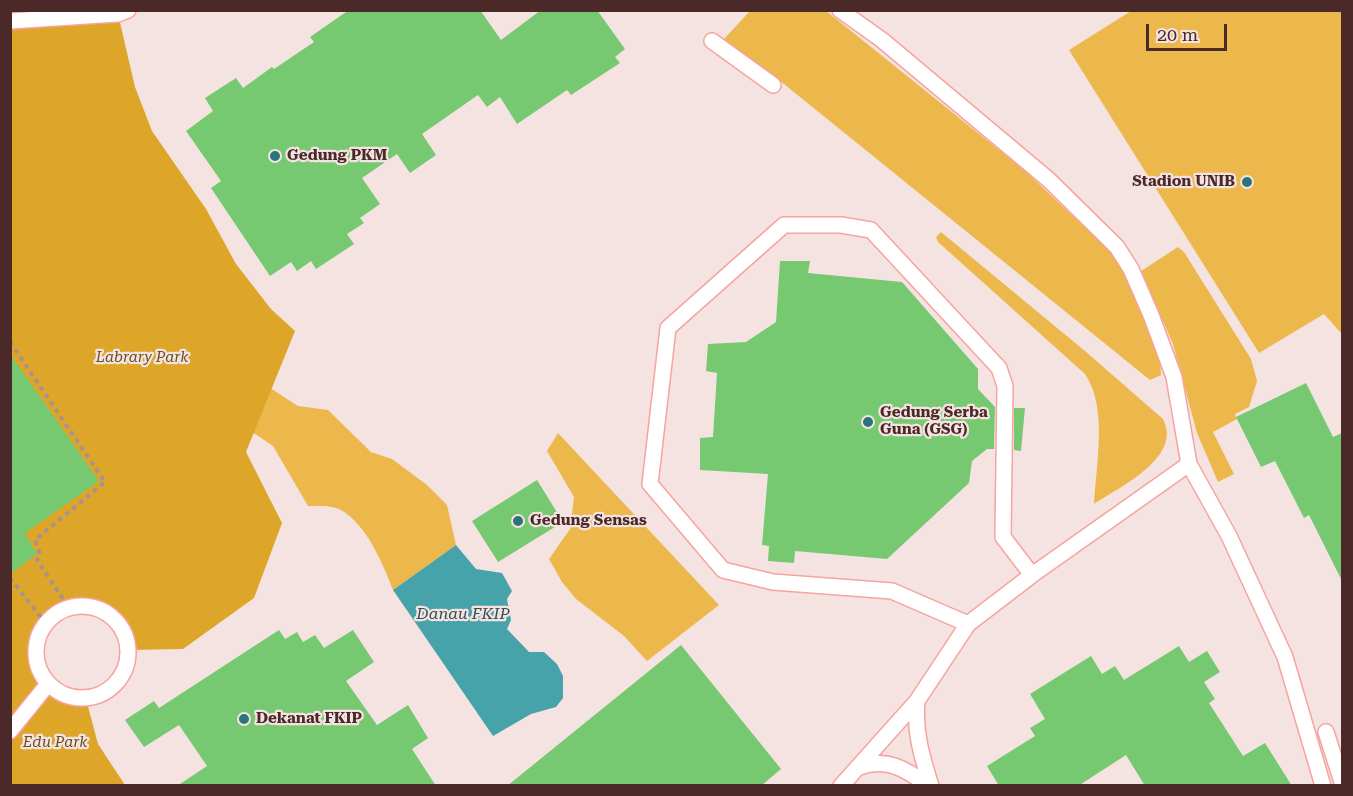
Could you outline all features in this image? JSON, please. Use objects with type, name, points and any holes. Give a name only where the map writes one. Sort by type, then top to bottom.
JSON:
[{"type":"lane","points":[[10,21],[118,14],[128,10]]},
{"type":"lane","points":[[840,10],[882,40],[1049,180],[1117,247],[1131,269],[1174,377],[1189,464],[1229,536],[1285,657],[1323,786]]},
{"type":"lane","points":[[712,41],[773,85]]},
{"type":"lane","points":[[968,624],[892,591],[773,582],[723,570],[650,484],[668,328],[784,225],[841,225],[871,230],[999,368],[1005,386],[1003,537],[1032,575]]},
{"type":"lane","points":[[841,786],[917,701],[968,624],[1032,575],[1189,464]]},
{"type":"lane","points":[[81,605],[100,609],[116,620],[126,636],[128,664],[122,677],[100,695],[86,699],[69,697],[48,684],[40,673],[36,658],[37,640],[46,624],[56,614],[81,605]]},
{"type":"lane","points":[[10,731],[48,684]]},
{"type":"lane","points":[[917,701],[915,721],[918,741],[930,786]]},
{"type":"lane","points":[[1326,732],[1342,782]]},
{"type":"lane","points":[[857,768],[871,762],[884,762],[909,772],[930,786]]},
{"type":"path","points":[[10,342],[105,482],[35,540],[40,554],[37,560],[69,608]]},
{"type":"path","points":[[10,578],[46,624]]},
{"type":"shaded area","points":[[825,10],[1024,170],[1111,252],[1134,287],[1160,360],[1161,375],[1150,380],[779,80],[724,39],[750,11]]},
{"type":"shaded area","name":"Stadion UNIB","points":[[1131,11],[1342,11],[1342,334],[1324,314],[1259,353],[1069,50]]},
{"type":"shaded area","points":[[941,232],[1163,419],[1167,433],[1164,446],[1157,458],[1133,480],[1094,504],[1099,437],[1098,419],[1092,387],[1085,374],[938,242],[936,237]]},
{"type":"shaded area","points":[[1178,247],[1184,252],[1251,359],[1257,381],[1249,407],[1235,414],[1237,419],[1213,432],[1234,474],[1218,482],[1197,433],[1173,344],[1141,271]]},
{"type":"shaded area","points":[[221,356],[298,406],[328,410],[371,452],[392,459],[427,485],[447,505],[456,545],[393,590],[379,557],[359,525],[337,508],[308,506],[273,446],[227,415]]},
{"type":"shaded area","points":[[558,433],[719,605],[647,661],[624,636],[576,599],[562,582],[549,559],[570,529],[574,497],[547,451]]},
{"type":"green space","name":"Labrary Park","points":[[118,14],[135,87],[152,131],[206,209],[236,264],[271,309],[295,331],[246,452],[282,523],[254,598],[183,649],[129,650],[119,624],[104,610],[85,606],[65,611],[49,621],[37,637],[35,656],[43,677],[52,687],[62,693],[86,699],[98,744],[125,785],[11,786],[11,21]]},
{"type":"water","name":"Danau FKIP","points":[[456,545],[476,569],[502,573],[512,591],[507,599],[511,620],[507,629],[529,652],[544,652],[557,664],[563,676],[563,698],[556,707],[531,714],[493,736],[393,590]]},
{"type":"building","points":[[349,10],[480,10],[501,40],[541,10],[597,10],[625,49],[615,57],[620,63],[571,95],[567,90],[517,124],[500,97],[487,107],[478,95],[422,134],[436,155],[410,173],[397,154],[362,178],[380,204],[360,218],[364,223],[347,234],[354,244],[316,269],[311,261],[297,271],[291,262],[270,276],[211,188],[221,181],[186,131],[213,111],[205,98],[236,78],[243,88],[272,67],[274,69],[314,42],[310,37]]},
{"type":"building","name":"Gedung Serba Guna (GSG)","points":[[780,261],[810,261],[808,273],[902,282],[978,369],[978,389],[995,407],[994,449],[987,449],[972,461],[969,483],[887,559],[795,551],[794,563],[768,561],[769,546],[762,545],[768,474],[700,470],[700,438],[713,437],[717,373],[706,371],[708,344],[746,342],[776,322]]},
{"type":"building","points":[[10,354],[99,481],[25,533],[37,554],[10,574]]},
{"type":"building","points":[[1306,383],[1333,437],[1342,433],[1342,581],[1309,515],[1304,518],[1275,461],[1261,467],[1236,417]]},
{"type":"building","points":[[1014,408],[1025,408],[1021,451],[1014,450]]},
{"type":"building","name":"Gedung Sensas","points":[[537,480],[563,522],[498,562],[472,521]]},
{"type":"building","name":"Dekanat FKIP","points":[[279,630],[285,639],[297,632],[303,642],[315,635],[324,648],[353,630],[374,662],[346,681],[377,725],[408,705],[428,738],[412,749],[436,786],[177,786],[207,766],[179,725],[144,747],[125,720],[154,701],[159,708]]},
{"type":"building","points":[[681,645],[781,769],[761,786],[507,786]]},
{"type":"building","points":[[1179,646],[1189,662],[1207,651],[1220,672],[1204,682],[1215,699],[1209,703],[1243,756],[1265,743],[1292,786],[1145,786],[1126,755],[1078,786],[999,786],[987,766],[1035,736],[1030,728],[1045,719],[1030,694],[1091,656],[1102,674],[1115,666],[1124,680]]},
{"type":"place","name":"Gedung PKM","points":[[275,156]]},
{"type":"place","name":"Stadion UNIB","points":[[1247,182]]},
{"type":"place","name":"Gedung Serba Guna (GSG)","points":[[868,422]]},
{"type":"place","name":"Gedung Sensas","points":[[518,521]]},
{"type":"place","name":"Dekanat FKIP","points":[[244,719]]},
{"type":"park label","name":"Edu Park","points":[[55,743]]}]
